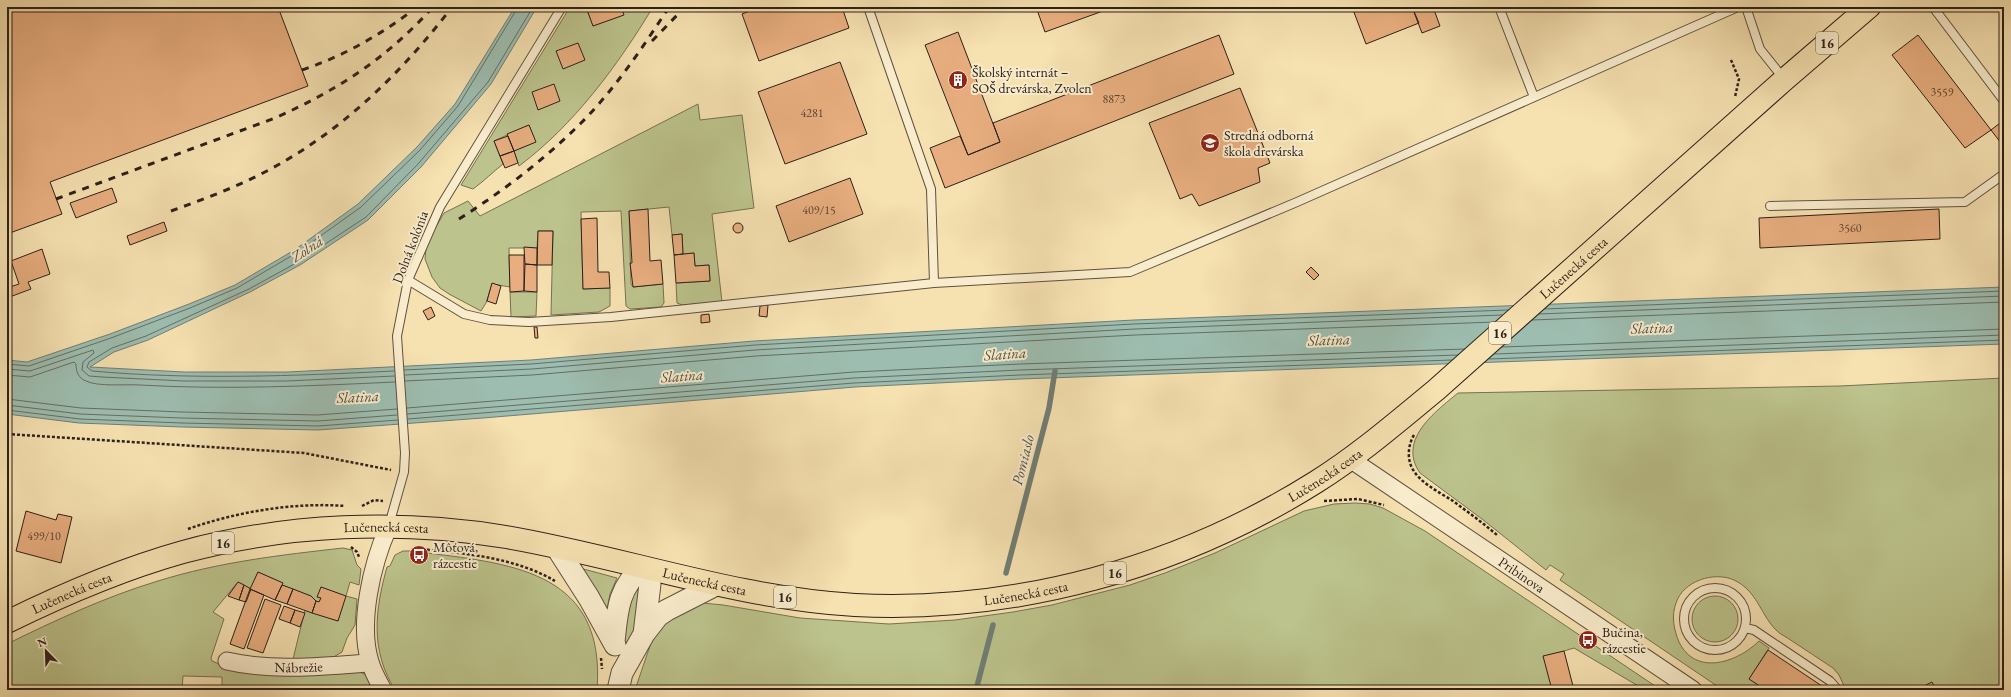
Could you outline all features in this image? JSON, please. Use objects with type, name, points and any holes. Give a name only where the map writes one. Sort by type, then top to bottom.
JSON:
[{"type":"main road","name":"Lučenecká cesta","points":[[7,622],[56,599],[114,575],[184,552],[229,542],[300,531],[336,528],[452,530],[506,537],[716,585],[806,600],[855,605],[948,604],[1042,591],[1134,568],[1204,541],[1249,521],[1284,501],[1350,459],[1436,390],[1784,80],[1869,7]]},
{"type":"street","name":"Pribinova","points":[[1350,459],[1694,690]]},
{"type":"street","points":[[383,690],[370,663],[366,630],[375,564],[378,551],[388,528]]},
{"type":"street","points":[[557,548],[607,649],[614,679]]},
{"type":"street","points":[[607,649],[623,592],[630,579],[643,568],[650,584],[644,634]]},
{"type":"street","points":[[614,679],[658,616],[674,606],[716,585]]},
{"type":"street","name":"Nábrežie","points":[[227,661],[256,667],[280,668],[370,663]]},
{"type":"lane","name":"Dolná kolónia","points":[[388,528],[404,472],[405,452],[398,336],[408,280],[440,207],[562,7]]},
{"type":"lane","points":[[868,7],[931,189],[934,283]]},
{"type":"lane","points":[[1499,7],[1534,97]]},
{"type":"lane","points":[[408,280],[464,314],[490,320],[529,322],[611,317],[934,283],[1130,272],[1297,202],[1738,7]]},
{"type":"lane","points":[[1746,7],[1760,49],[1784,80]]},
{"type":"lane","points":[[1933,7],[2004,100]]},
{"type":"lane","points":[[1770,206],[1965,202],[2004,174]]},
{"type":"lane","points":[[1715,588],[1724,590],[1736,596],[1743,604],[1746,617],[1745,628],[1740,639],[1732,646],[1721,650],[1704,649],[1695,643],[1687,633],[1684,620],[1686,610],[1692,598],[1699,593],[1715,588]]},
{"type":"lane","points":[[1745,628],[1754,630],[1830,681],[1838,690]]},
{"type":"path","points":[[1417,429],[1412,437],[1409,453],[1410,461],[1415,473],[1501,539]]},
{"type":"path","points":[[7,434],[304,453],[404,472]]},
{"type":"path","points":[[358,506],[374,500],[396,501]]},
{"type":"path","points":[[335,505],[347,506]]},
{"type":"path","points":[[348,546],[357,552],[359,563],[375,564]]},
{"type":"path","points":[[414,549],[451,553],[513,564],[530,570],[559,584]]},
{"type":"path","points":[[607,649],[614,679]]},
{"type":"green space","points":[[570,7],[586,7],[593,26],[623,15],[621,7],[653,7],[625,51],[594,93],[539,150],[519,166],[514,151],[535,142],[529,125],[494,141],[503,164],[473,189],[461,185]]},
{"type":"green space","points":[[698,104],[700,120],[742,115],[754,208],[712,214],[722,302],[682,305],[677,303],[676,283],[710,281],[709,265],[695,266],[694,253],[683,254],[682,234],[672,235],[669,207],[629,211],[631,284],[633,287],[663,284],[664,303],[661,307],[630,309],[626,306],[621,211],[581,212],[583,289],[610,288],[610,306],[599,312],[551,315],[553,231],[538,231],[537,248],[509,248],[510,287],[492,284],[486,303],[481,311],[440,288],[432,277],[425,259],[426,248],[429,239],[444,213],[468,201],[480,216]]},
{"type":"green space","points":[[510,292],[537,292],[536,316],[511,317]]},
{"type":"green space","points":[[2004,378],[2004,690],[1846,690],[1839,675],[1833,668],[1777,631],[1748,590],[1734,580],[1717,577],[1700,580],[1692,584],[1685,589],[1676,603],[1673,618],[1676,633],[1679,642],[1686,653],[1696,660],[1706,663],[1729,660],[1750,649],[1759,641],[1769,648],[1749,679],[1766,690],[1723,690],[1560,580],[1564,574],[1550,565],[1546,570],[1482,519],[1420,473],[1414,461],[1413,449],[1416,438],[1422,428],[1439,409],[1458,393],[1840,386]]},
{"type":"green space","points":[[1334,504],[1370,504],[1383,508],[1425,531],[1661,690],[1645,690],[1574,648],[1564,651],[1552,690],[635,690],[653,637],[667,620],[703,603],[800,618],[889,624],[955,620],[1013,612],[1052,605],[1130,585],[1215,553],[1304,511]]},
{"type":"green space","points":[[343,548],[352,550],[357,565],[361,569],[359,585],[350,582],[346,596],[357,599],[355,625],[347,638],[342,652],[332,658],[293,659],[305,610],[338,621],[345,596],[321,587],[318,597],[321,598],[319,602],[311,596],[282,585],[283,583],[258,572],[251,589],[238,582],[213,612],[224,619],[211,658],[212,661],[229,668],[280,675],[360,672],[366,675],[374,690],[222,690],[222,677],[183,676],[182,690],[7,690],[7,644],[81,610],[138,587],[181,574],[227,564]]},
{"type":"green space","points":[[403,551],[411,551],[411,556],[426,557],[427,553],[493,563],[523,571],[549,582],[571,599],[587,621],[596,651],[597,690],[395,690],[387,675],[382,660],[378,645],[377,630],[380,599],[387,567],[390,566],[395,555]]},
{"type":"green space","points":[[576,567],[617,578],[610,594],[607,609]]},
{"type":"green space","points":[[635,591],[641,591],[639,616],[626,654],[624,629],[626,614]]},
{"type":"green space","points":[[1720,596],[1732,602],[1737,610],[1737,628],[1732,636],[1724,641],[1710,642],[1698,636],[1693,628],[1692,614],[1698,602],[1706,597]]},
{"type":"water","points":[[515,7],[537,7],[491,84],[421,167],[368,220],[300,265],[250,292],[148,340],[114,352],[90,367],[184,372],[287,372],[531,360],[754,341],[1134,320],[2004,287],[2004,344],[1020,379],[855,387],[483,418],[318,430],[79,423],[7,414],[7,360],[27,362],[110,334],[235,285],[296,249],[358,204],[417,147],[455,104]]},
{"type":"building","points":[[7,7],[278,7],[308,86],[50,182],[62,214],[7,234]]},
{"type":"building","points":[[586,7],[621,7],[624,15],[593,26]]},
{"type":"building","points":[[760,7],[842,7],[849,28],[759,61],[742,14]]},
{"type":"building","points":[[1036,7],[1114,7],[1045,32]]},
{"type":"building","points":[[1352,7],[1412,7],[1419,23],[1366,44]]},
{"type":"building","points":[[1412,7],[1433,7],[1440,26],[1422,33]]},
{"type":"building","name":"Školský internát – SOŠ drevárska, Zvolen","points":[[958,32],[1000,142],[968,155],[925,45]]},
{"type":"building","points":[[1219,35],[1234,74],[945,188],[930,148],[960,136],[968,155],[1000,142],[993,123]]},
{"type":"building","points":[[1918,35],[1991,130],[1965,148],[1892,55]]},
{"type":"building","points":[[578,43],[585,60],[563,69],[556,51]]},
{"type":"building","points":[[840,62],[867,134],[785,164],[758,92]]},
{"type":"building","points":[[554,84],[560,101],[538,110],[532,92]]},
{"type":"building","name":"Stredná odborná škola drevárska","points":[[1240,88],[1270,163],[1258,168],[1260,182],[1199,206],[1192,194],[1180,199],[1149,123]]},
{"type":"building","points":[[2004,120],[2004,147],[1991,130]]},
{"type":"building","points":[[529,125],[536,142],[514,151],[507,134]]},
{"type":"building","points":[[508,136],[514,151],[500,156],[494,141]]},
{"type":"building","points":[[514,151],[518,163],[505,168],[500,156]]},
{"type":"building","points":[[850,178],[863,214],[789,242],[776,206]]},
{"type":"building","points":[[112,188],[117,202],[76,218],[70,203]]},
{"type":"building","points":[[648,209],[650,261],[661,260],[663,284],[633,287],[630,263],[632,263],[629,211]]},
{"type":"building","points":[[1939,209],[1940,239],[1760,248],[1759,218]]},
{"type":"building","points":[[597,218],[598,272],[609,272],[610,288],[583,289],[581,219]]},
{"type":"building","points":[[164,222],[167,231],[130,245],[127,236]]},
{"type":"building","points":[[736,223],[740,223],[742,224],[742,232],[736,233],[733,230],[733,226]]},
{"type":"building","points":[[538,231],[553,231],[552,265],[537,265]]},
{"type":"building","points":[[682,234],[683,254],[674,255],[672,235]]},
{"type":"building","points":[[524,247],[537,248],[537,265],[525,264]]},
{"type":"building","points":[[42,249],[50,274],[28,282],[31,289],[7,298],[7,288],[19,284],[11,261]]},
{"type":"building","points":[[694,253],[695,266],[709,265],[710,281],[676,283],[674,255]]},
{"type":"building","points":[[509,255],[524,255],[524,291],[510,292]]},
{"type":"building","points":[[525,264],[537,265],[537,292],[524,291]]},
{"type":"building","points":[[1311,267],[1319,275],[1314,280],[1306,272]]},
{"type":"building","points":[[492,283],[501,286],[496,304],[487,301]]},
{"type":"building","points":[[768,305],[767,317],[759,316],[760,306]]},
{"type":"building","points":[[431,307],[435,316],[428,320],[423,311]]},
{"type":"building","points":[[709,314],[710,322],[701,323],[701,315]]},
{"type":"building","points":[[534,327],[537,327],[538,338],[535,338]]},
{"type":"building","points":[[26,511],[56,520],[58,514],[72,517],[61,563],[16,551]]},
{"type":"building","points":[[258,572],[283,583],[275,600],[250,589]]},
{"type":"building","points":[[238,582],[244,585],[239,600],[228,596]]},
{"type":"building","points":[[244,585],[251,589],[246,602],[239,600]]},
{"type":"building","points":[[282,585],[293,589],[287,604],[275,600]]},
{"type":"building","points":[[321,587],[346,596],[338,621],[312,613],[316,601],[319,602],[321,598],[317,597]]},
{"type":"building","points":[[250,589],[264,595],[244,649],[230,644]]},
{"type":"building","points":[[293,589],[311,596],[316,601],[312,613],[287,604]]},
{"type":"building","points":[[265,599],[281,605],[263,653],[247,648]]},
{"type":"building","points":[[284,606],[295,610],[290,623],[279,619]]},
{"type":"building","points":[[295,610],[305,613],[300,627],[290,623]]},
{"type":"building","points":[[1768,650],[1822,686],[1820,690],[1766,690],[1749,679]]},
{"type":"building","points":[[1564,651],[1574,690],[1552,690],[1543,656]]},
{"type":"building","points":[[1932,682],[1936,690],[1916,690]]},
{"type":"waterway","name":"Pomiaslo","points":[[1006,573],[1049,408],[1055,371]]},
{"type":"waterway","name":"Pomiaslo","points":[[976,690],[993,625]]},
{"type":"railway","points":[[302,70],[348,51],[376,35],[417,7]]},
{"type":"railway","points":[[56,199],[275,118],[320,96],[341,84],[379,57],[398,42],[433,7]]},
{"type":"railway","points":[[171,211],[216,194],[261,174],[316,141],[342,122],[389,79],[411,56],[452,7]]},
{"type":"railway","points":[[459,219],[523,174],[553,150],[581,123],[617,82],[669,7]]},
{"type":"railway","points":[[652,41],[685,7]]},
{"type":"place","name":"Školský internát – SOŠ drevárska, Zvolen","points":[[958,80]]},
{"type":"place","name":"Stredná odborná škola drevárska","points":[[1210,143]]},
{"type":"place","name":"Môťová, rázcestie","points":[[419,555]]},
{"type":"place","name":"Bučina, rázcestie","points":[[1588,640]]},
{"type":"water label","name":"Zolná","points":[[307,249]]},
{"type":"water label","name":"Slatina","points":[[1652,328]]},
{"type":"water label","name":"Slatina","points":[[1329,340]]},
{"type":"water label","name":"Slatina","points":[[1005,354]]},
{"type":"water label","name":"Slatina","points":[[682,376]]},
{"type":"water label","name":"Slatina","points":[[358,397]]}]
